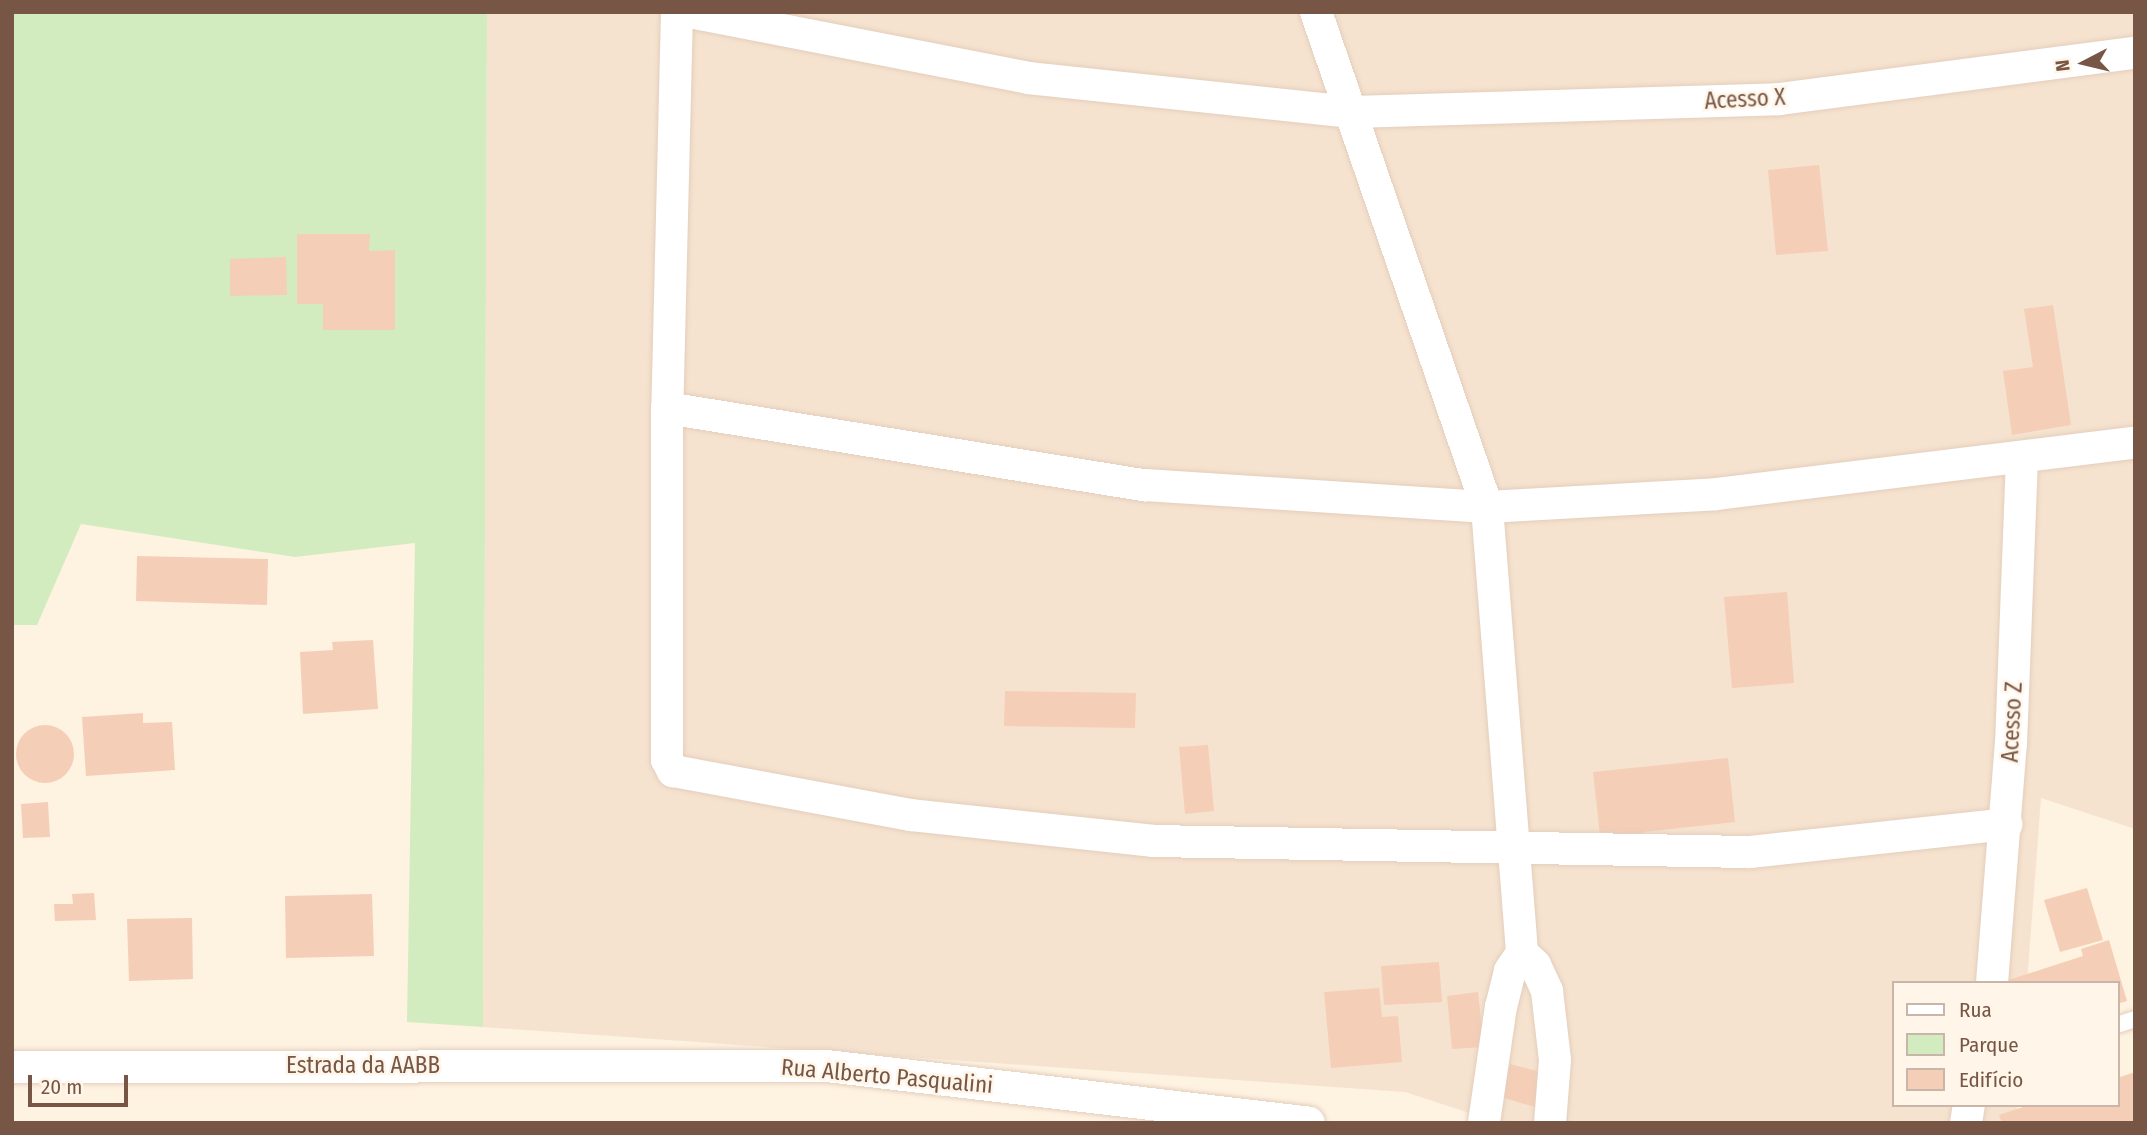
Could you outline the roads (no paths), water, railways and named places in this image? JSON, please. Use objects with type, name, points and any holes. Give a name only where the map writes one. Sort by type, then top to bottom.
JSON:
[{"type":"street","points":[[677,12],[667,408],[667,760],[673,771],[911,815],[1153,841],[1513,851],[1750,852],[2006,824]]},
{"type":"street","name":"Acesso X","points":[[690,12],[1028,78],[1352,112],[1779,99],[2135,54]]},
{"type":"street","points":[[1316,12],[1487,507],[1522,953],[1503,996],[1484,1123]]},
{"type":"street","points":[[667,408],[1145,485],[1487,507],[1717,494],[2022,460],[2135,443]]},
{"type":"street","name":"Acesso Z","points":[[1992,981],[2006,824],[2022,460]]},
{"type":"street","points":[[1522,953],[1535,965],[1547,991],[1555,1060],[1550,1123]]},
{"type":"street","name":"Estrada da AABB","points":[[12,1067],[463,1065]]},
{"type":"street","name":"Rua Alberto Pasqualini","points":[[463,1065],[827,1066],[1309,1123]]}]
